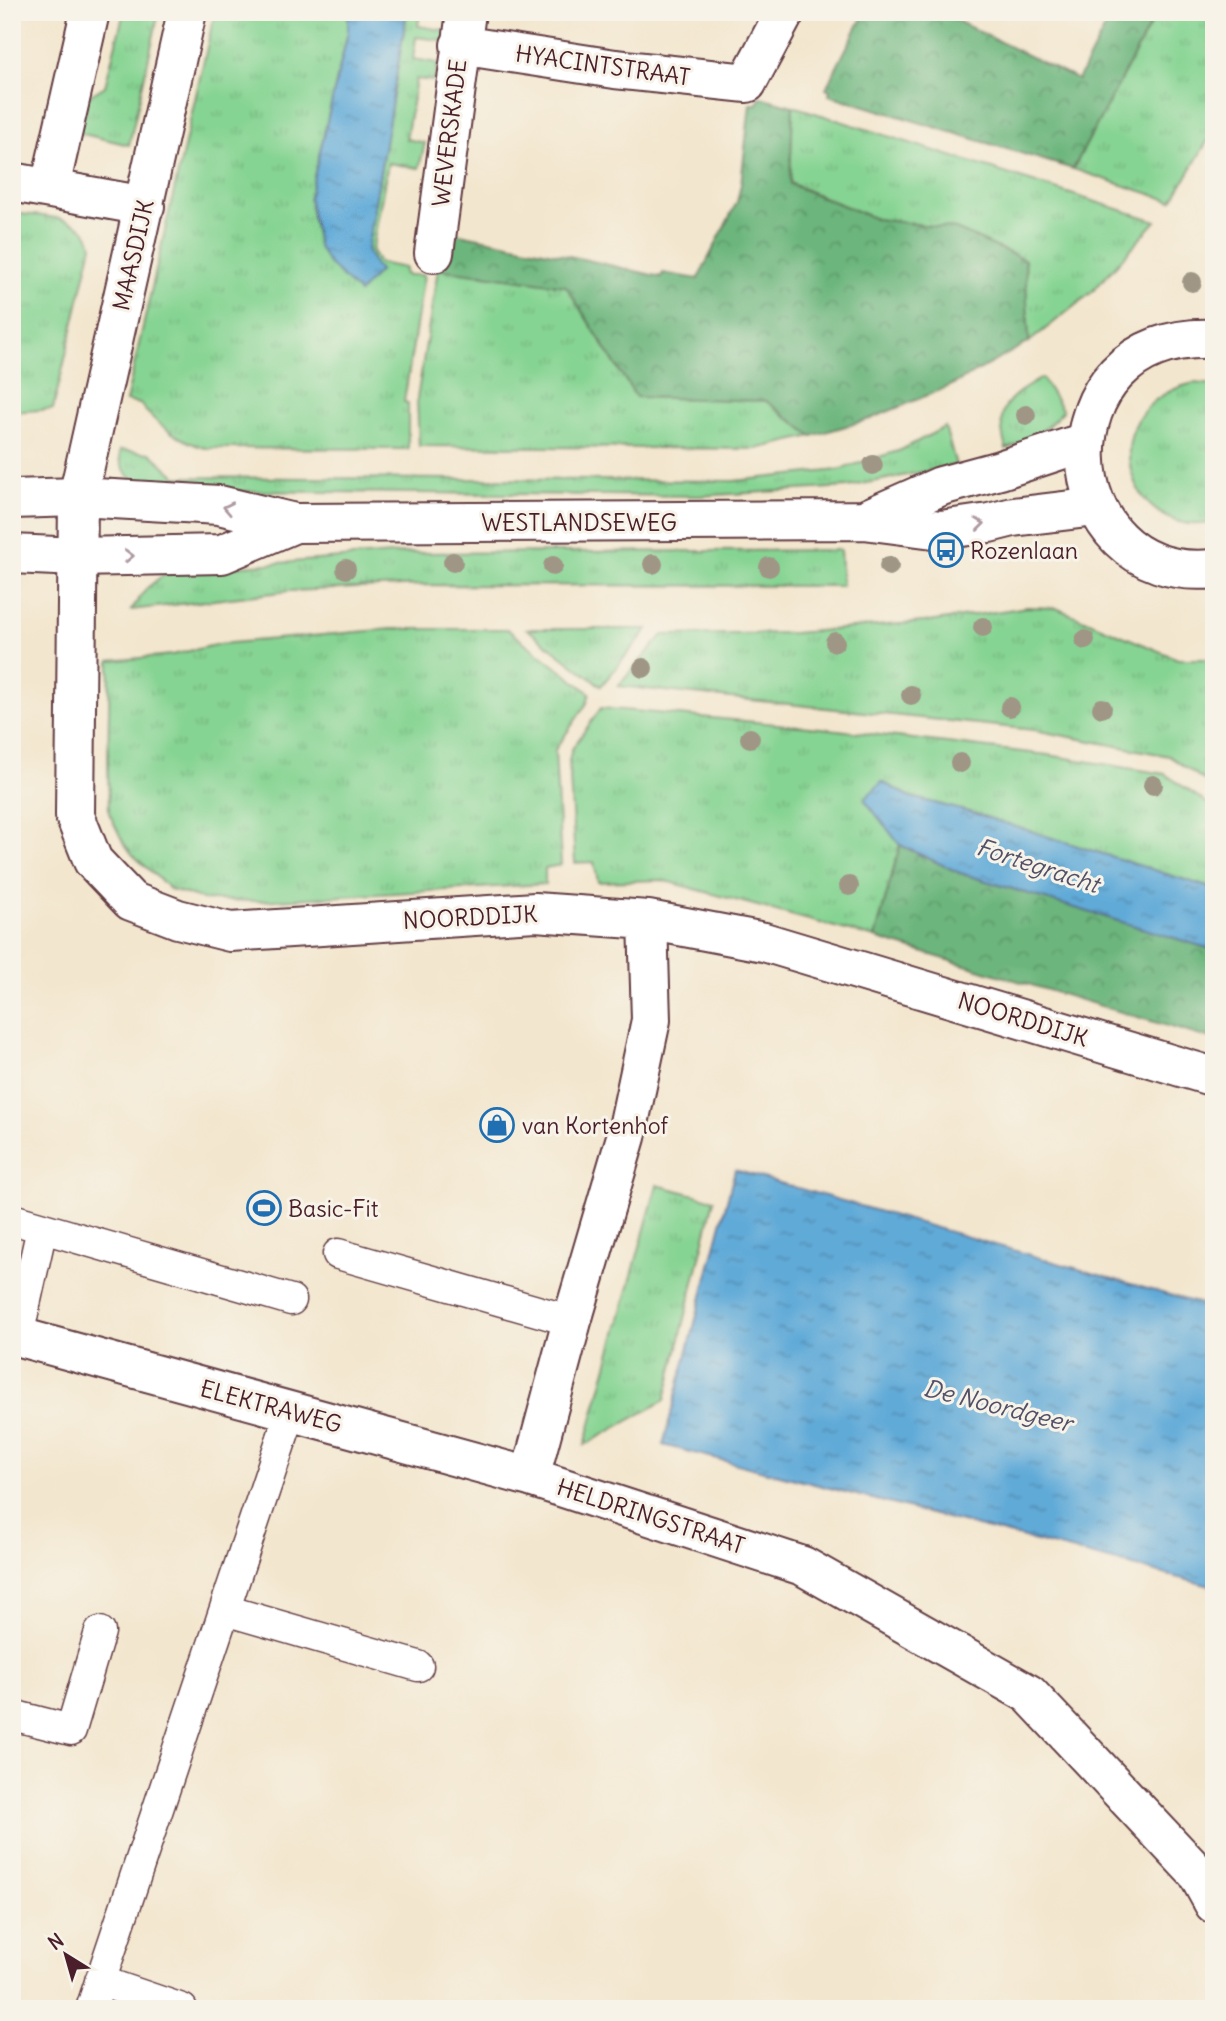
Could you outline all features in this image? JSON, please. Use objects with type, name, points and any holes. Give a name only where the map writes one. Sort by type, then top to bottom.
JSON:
[{"type":"street","points":[[50,187],[90,12]]},
{"type":"street","name":"MAASDIJK","points":[[78,497],[187,12]]},
{"type":"street","name":"HYACINTSTRAAT","points":[[463,28],[615,69],[747,83],[785,12]]},
{"type":"street","name":"WEVERSKADE","points":[[435,253],[463,28]]},
{"type":"street","points":[[12,182],[145,206]]},
{"type":"street","points":[[1214,339],[1179,340],[1161,345],[1129,363],[1115,376],[1094,406],[1085,442],[1086,476],[1097,507],[1120,538],[1153,560],[1191,570],[1214,569]]},
{"type":"street","name":"WESTLANDSEWEG","points":[[864,520],[941,486],[1085,442]]},
{"type":"street","name":"WESTLANDSEWEG","points":[[12,499],[78,497],[219,505],[295,523],[864,520],[941,530],[1013,517],[1097,507]]},
{"type":"street","name":"NOORDDIJK","points":[[78,497],[75,816],[93,861],[131,901],[178,919],[230,932],[535,912],[648,920],[764,942],[1214,1077]]},
{"type":"street","name":"WESTLANDSEWEG","points":[[12,554],[78,557],[222,554],[295,523]]},
{"type":"street","name":"HELDRINGSTRAAT","points":[[648,920],[651,1020],[626,1137],[530,1477],[803,1566],[1029,1693],[1197,1873],[1214,1904]]},
{"type":"street","name":"ELEKTRAWEG","points":[[15,1335],[530,1477]]},
{"type":"lane","points":[[12,1219],[291,1300]]},
{"type":"lane","points":[[15,1335],[42,1228]]},
{"type":"lane","points":[[338,1254],[572,1321]]},
{"type":"lane","points":[[182,2009],[96,1995],[291,1411]]},
{"type":"lane","points":[[225,1610],[418,1666]]},
{"type":"lane","points":[[12,1715],[71,1730],[100,1632]]},
{"type":"green space","points":[[124,12],[159,12],[129,145],[79,133],[89,96],[105,86]]},
{"type":"green space","points":[[215,12],[348,12],[348,32],[309,198],[318,246],[375,266],[367,250],[407,12],[420,12],[418,26],[448,31],[447,41],[416,37],[413,59],[438,63],[434,81],[416,79],[406,139],[425,143],[419,168],[388,163],[372,251],[379,263],[405,268],[405,275],[424,275],[404,402],[408,403],[408,449],[205,448],[169,431],[140,404],[126,401]]},
{"type":"green space","points":[[865,12],[939,12],[1078,80],[1113,12],[1157,12],[1073,169],[829,95],[830,90],[826,88]]},
{"type":"green space","points":[[1157,12],[1214,12],[1214,130],[1172,201],[1073,169]]},
{"type":"green space","points":[[760,97],[793,106],[790,184],[876,219],[956,229],[1025,260],[1029,342],[952,385],[870,419],[812,436],[766,401],[636,397],[566,286],[438,269],[445,231],[661,277],[663,273],[698,279],[737,202],[750,104],[757,104]]},
{"type":"green space","points":[[793,106],[1156,221],[1092,292],[1029,342],[1025,260],[956,229],[876,219],[790,183]]},
{"type":"green space","points":[[12,213],[48,216],[72,222],[88,235],[92,246],[53,409],[12,412]]},
{"type":"green space","points":[[438,269],[566,286],[636,397],[766,401],[812,436],[756,449],[419,446],[417,399]]},
{"type":"green space","points":[[1042,378],[1063,411],[1037,434],[1006,449],[1002,423],[1006,405]]},
{"type":"green space","points":[[1194,383],[1214,385],[1214,522],[1184,523],[1159,513],[1141,494],[1131,470],[1130,444],[1139,418],[1160,397]]},
{"type":"green space","points":[[945,427],[956,465],[848,487],[698,496],[150,490],[127,474],[120,457],[120,450],[150,453],[177,477],[734,481],[838,470],[901,450]]},
{"type":"green space","points":[[840,550],[842,586],[425,585],[290,591],[131,610],[147,588],[166,573],[217,568],[404,553]]},
{"type":"green space","points":[[1027,607],[1056,608],[1178,659],[1214,659],[1214,787],[1169,756],[1034,730],[618,686],[663,635],[794,633],[935,621]]},
{"type":"green space","points":[[392,629],[507,629],[590,693],[587,703],[555,750],[561,865],[545,868],[545,884],[260,901],[205,900],[170,889],[132,854],[109,813],[110,661],[172,655],[219,644]]},
{"type":"green space","points":[[527,629],[648,629],[601,686]]},
{"type":"green space","points":[[601,708],[821,728],[1048,755],[1165,774],[1214,808],[1214,889],[973,813],[911,797],[882,782],[865,799],[900,845],[875,938],[662,880],[598,882],[594,862],[575,863],[569,760],[572,749]]},
{"type":"green space","points":[[900,845],[960,873],[1214,950],[1214,1040],[875,938]]},
{"type":"green space","points":[[657,1185],[714,1200],[665,1400],[585,1445]]},
{"type":"water","points":[[348,12],[407,12],[367,250],[380,270],[359,293],[329,264],[318,246],[309,198],[348,32]]},
{"type":"water","name":"Fortegracht","points":[[882,782],[911,797],[973,813],[1214,889],[1214,950],[960,873],[900,845],[864,799]]},
{"type":"water","name":"De Noordgeer","points":[[735,1170],[1214,1308],[1214,1587],[663,1445]]},
{"type":"place","name":"Rozenlaan","points":[[946,550]]},
{"type":"place","name":"van Kortenhof","points":[[497,1125]]},
{"type":"place","name":"Basic-Fit","points":[[264,1208]]}]
